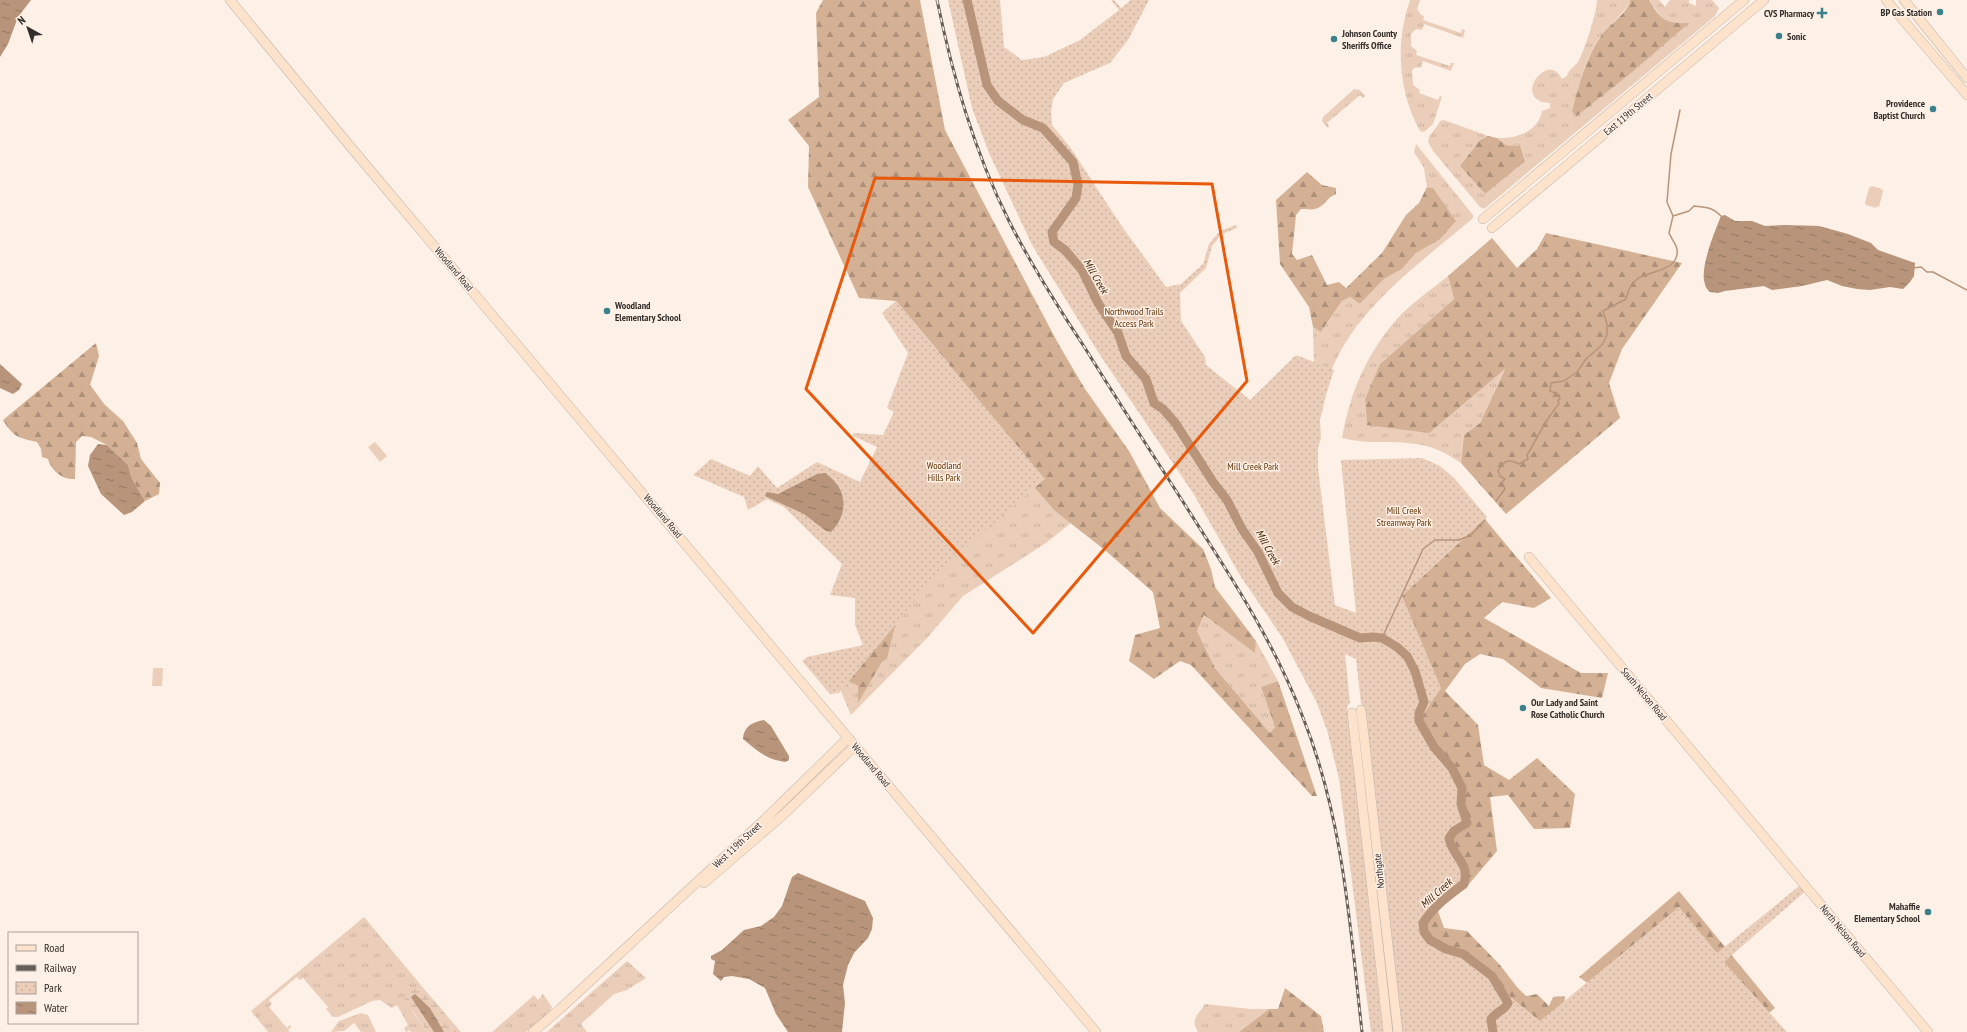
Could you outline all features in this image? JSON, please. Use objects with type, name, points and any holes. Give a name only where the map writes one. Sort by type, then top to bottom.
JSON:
[{"type":"main road","name":"Woodland Road","points":[[230,0],[354,151],[1096,1032]]},
{"type":"main road","name":"East 119th Street","points":[[1483,218],[1744,0]]},
{"type":"main road","name":"East 119th Street","points":[[1492,228],[1764,0]]},
{"type":"main road","points":[[1886,0],[1967,95]]},
{"type":"main road","points":[[1904,0],[1967,78]]},
{"type":"main road","name":"South Nelson Road","points":[[1529,557],[1759,830]]},
{"type":"main road","name":"Northgate","points":[[1361,710],[1398,1032]]},
{"type":"main road","name":"Northgate","points":[[1352,713],[1388,1032]]},
{"type":"main road","name":"West 119th Street","points":[[533,1032],[764,820],[848,738]]},
{"type":"main road","name":"West 119th Street","points":[[625,949],[759,837],[855,746]]},
{"type":"main road","name":"North Nelson Road","points":[[1759,830],[1928,1032]]},
{"type":"highlighted area","points":[[875,178],[1212,184],[1247,381],[1033,633],[806,389]]},
{"type":"green space","points":[[823,0],[920,0],[945,130],[1059,345],[1085,389],[1129,451],[1160,508],[1203,549],[1211,569],[1215,587],[1256,641],[1255,653],[1204,615],[1197,631],[1215,668],[1270,733],[1275,727],[1261,687],[1278,681],[1317,796],[1312,796],[1191,665],[1180,661],[1154,679],[1129,661],[1135,635],[1160,628],[1153,592],[1106,551],[1055,511],[1013,463],[896,623],[887,659],[882,662],[858,703],[858,686],[834,675],[867,649],[949,364],[896,301],[859,298],[808,187],[809,146],[788,120],[819,97],[816,13]]},
{"type":"green space","points":[[948,0],[1000,0],[1004,47],[1022,60],[1044,57],[1080,40],[1119,10],[1111,0],[1114,0],[1121,8],[1131,0],[1149,0],[1128,40],[1110,63],[1064,83],[1053,99],[1051,112],[1052,125],[1070,147],[1121,225],[1166,287],[1181,284],[1203,264],[1209,244],[1220,231],[1236,225],[1237,228],[1222,234],[1212,246],[1206,268],[1180,293],[1181,321],[1205,357],[1206,365],[1250,400],[1296,355],[1334,370],[1320,420],[1321,438],[1318,448],[1318,468],[1335,605],[1356,613],[1341,460],[1422,458],[1440,466],[1455,479],[1487,517],[1402,596],[1441,688],[1419,721],[1434,747],[1452,768],[1462,788],[1461,804],[1467,823],[1454,831],[1449,839],[1465,870],[1464,884],[1436,907],[1423,923],[1425,932],[1430,940],[1446,949],[1463,954],[1492,976],[1496,985],[1540,1021],[1679,907],[1717,953],[1803,883],[1808,889],[1724,962],[1787,1032],[1398,1032],[1356,659],[1345,654],[1350,703],[1347,706],[1383,1032],[1371,1032],[1339,779],[1327,730],[1316,701],[1282,637],[1241,577],[1193,493],[1100,355],[1032,245],[989,153],[972,108]]},
{"type":"green space","points":[[1410,0],[1420,0],[1417,9],[1421,15],[1424,16],[1423,20],[1461,33],[1462,29],[1465,30],[1463,38],[1424,24],[1422,30],[1416,29],[1411,34],[1411,46],[1417,51],[1416,55],[1450,66],[1451,63],[1454,63],[1451,71],[1423,61],[1421,67],[1414,68],[1412,71],[1413,85],[1420,90],[1419,93],[1438,100],[1440,96],[1442,97],[1433,124],[1424,132],[1420,131],[1407,100],[1401,67],[1402,33]]},
{"type":"green space","points":[[1597,0],[1630,0],[1626,8],[1598,40],[1588,58],[1578,96],[1577,116],[1630,74],[1688,23],[1672,24],[1663,20],[1649,0],[1659,0],[1665,7],[1670,0],[1689,0],[1689,3],[1696,6],[1696,0],[1712,0],[1719,8],[1715,16],[1484,209],[1480,207],[1433,151],[1428,142],[1429,136],[1440,121],[1444,120],[1488,136],[1480,140],[1460,166],[1485,194],[1520,146],[1506,145],[1497,138],[1511,137],[1525,133],[1536,124],[1542,111],[1550,108],[1550,103],[1538,100],[1533,94],[1533,87],[1536,79],[1542,73],[1549,70],[1556,71],[1562,79],[1567,76],[1570,70],[1578,62],[1590,32]]},
{"type":"green space","points":[[1630,0],[1649,0],[1664,19],[1674,23],[1689,23],[1630,74],[1577,116],[1572,112],[1577,92],[1592,51],[1603,33],[1627,8]]},
{"type":"green space","points":[[1354,89],[1360,90],[1365,96],[1363,98],[1360,95],[1327,123],[1329,126],[1328,128],[1322,121],[1323,117]]},
{"type":"green space","points":[[1488,136],[1497,138],[1506,145],[1520,146],[1525,161],[1485,194],[1460,166],[1480,140]]},
{"type":"green space","points":[[1416,144],[1473,215],[1473,218],[1427,256],[1382,297],[1362,319],[1345,344],[1332,370],[1323,399],[1316,454],[1313,327],[1322,331],[1342,301],[1350,297],[1360,304],[1384,279],[1402,269],[1416,253],[1439,240],[1433,188],[1427,187],[1424,168],[1414,152]]},
{"type":"green space","points":[[1307,172],[1322,185],[1336,188],[1336,194],[1330,197],[1318,208],[1301,209],[1296,215],[1292,254],[1297,260],[1312,255],[1327,285],[1339,282],[1346,288],[1382,253],[1406,215],[1419,203],[1427,187],[1433,188],[1456,221],[1439,240],[1416,253],[1402,269],[1384,279],[1360,304],[1350,297],[1342,301],[1321,332],[1313,327],[1309,307],[1280,264],[1276,200]]},
{"type":"green space","points":[[1872,186],[1882,189],[1883,191],[1879,207],[1877,206],[1876,208],[1866,205],[1865,203],[1869,188]]},
{"type":"green space","points":[[1546,233],[1682,263],[1622,349],[1609,383],[1620,418],[1506,514],[1461,463],[1464,435],[1480,423],[1505,369],[1429,433],[1367,425],[1365,399],[1380,364],[1454,299],[1448,276],[1492,238],[1517,268],[1537,249]]},
{"type":"green space","points":[[1448,276],[1454,299],[1380,364],[1365,400],[1367,425],[1505,368],[1480,423],[1464,435],[1461,463],[1440,451],[1422,445],[1361,441],[1342,438],[1345,421],[1361,375],[1385,333],[1415,302]]},
{"type":"green space","name":"Woodland Hills Park","points":[[896,301],[1045,479],[944,566],[839,693],[830,694],[802,661],[807,657],[863,645],[855,625],[855,598],[830,595],[842,564],[784,507],[767,499],[748,510],[744,497],[693,475],[711,459],[750,476],[758,466],[777,488],[817,462],[860,482],[877,447],[853,436],[853,433],[883,435],[894,412],[887,408],[908,353],[882,313]]},
{"type":"green space","points":[[96,343],[99,356],[90,385],[105,405],[123,421],[137,443],[141,459],[160,483],[159,494],[145,501],[132,479],[128,465],[107,445],[91,437],[82,436],[76,442],[75,479],[70,479],[58,474],[49,463],[48,459],[42,457],[41,449],[37,442],[17,436],[10,430],[3,420]]},
{"type":"green space","points":[[375,442],[387,456],[380,462],[368,447]]},
{"type":"green space","name":"Mill Creek Streamway Park","points":[[1359,461],[1447,474],[1551,598],[1534,608],[1502,602],[1484,618],[1581,673],[1608,673],[1602,698],[1541,688],[1503,659],[1480,654],[1465,664],[1445,691],[1478,725],[1484,765],[1509,780],[1537,758],[1575,794],[1570,828],[1534,829],[1508,795],[1490,797],[1497,851],[1469,884],[1434,900],[1444,928],[1467,931],[1500,965],[1526,996],[1537,994],[1549,1006],[1553,997],[1565,996],[1564,1009],[1567,1032],[1416,976]]},
{"type":"green space","points":[[1027,479],[1055,511],[1071,523],[1046,543],[963,596],[928,637],[851,715],[834,675],[858,686],[858,702],[882,662],[887,659],[896,623],[896,590]]},
{"type":"green space","points":[[1204,615],[1255,652],[1256,641],[1278,681],[1261,687],[1275,727],[1270,733],[1215,668],[1197,631]]},
{"type":"green space","points":[[153,668],[163,668],[162,686],[152,686]]},
{"type":"green space","points":[[1679,891],[1775,1008],[1763,1018],[1656,1032],[1579,977]]},
{"type":"green space","points":[[364,917],[425,990],[413,988],[413,1012],[427,1032],[411,1032],[410,1030],[406,1032],[404,1028],[408,1025],[397,1005],[392,1008],[380,1000],[372,1001],[338,1017],[333,1017],[326,1009],[328,1007],[303,978],[300,980],[297,977],[269,1000],[272,1004],[269,1007],[287,1028],[290,1025],[291,1027],[288,1030],[290,1032],[268,1032],[251,1011]]},
{"type":"green space","points":[[627,961],[646,978],[627,990],[614,994],[581,1024],[587,1032],[547,1032]]},
{"type":"green space","points":[[413,988],[425,990],[461,1032],[427,1032],[405,999],[407,992]]},
{"type":"green space","points":[[1285,988],[1321,1016],[1324,1032],[1239,1032],[1269,1009],[1278,1009]]},
{"type":"green space","points":[[543,994],[552,1007],[550,1012],[526,1032],[492,1032],[534,995],[538,1000]]},
{"type":"green space","points":[[1205,1004],[1250,1009],[1269,1009],[1239,1032],[1198,1032],[1195,1020]]},
{"type":"green space","points":[[361,1013],[368,1015],[376,1032],[361,1032],[354,1023],[344,1031],[331,1032],[339,1021]]},
{"type":"water","points":[[0,0],[31,0],[18,17],[8,44],[0,57]]},
{"type":"water","points":[[1725,215],[1735,221],[1752,221],[1765,226],[1819,226],[1848,234],[1871,243],[1878,250],[1915,263],[1914,276],[1903,289],[1890,287],[1870,290],[1857,289],[1842,286],[1827,280],[1802,286],[1772,290],[1764,286],[1718,293],[1710,292],[1706,286],[1704,269],[1712,240],[1721,216]]},
{"type":"water","points":[[0,364],[22,384],[19,390],[13,394],[0,388]]},
{"type":"water","points":[[98,444],[107,445],[128,465],[132,479],[145,501],[132,512],[124,515],[101,494],[88,466],[90,455]]},
{"type":"water","points":[[825,473],[838,486],[842,493],[843,501],[841,516],[831,532],[826,531],[804,514],[765,496],[767,492],[778,494],[817,474]]},
{"type":"water","points":[[764,720],[771,726],[789,756],[789,760],[785,762],[767,757],[743,739],[745,731],[750,725]]},
{"type":"water","points":[[798,873],[865,901],[873,918],[872,929],[868,938],[854,953],[848,965],[843,985],[845,1003],[842,1032],[788,1032],[776,1014],[765,988],[749,979],[732,976],[724,977],[721,981],[713,974],[715,961],[711,959],[711,956],[722,950],[744,930],[761,926],[774,917],[782,906],[792,877]]},
{"type":"water","points":[[415,994],[430,1008],[444,1032],[434,1032],[411,997]]},
{"type":"waterway","name":"Mill Creek","points":[[967,0],[987,85],[998,101],[1023,120],[1043,128],[1073,162],[1078,185],[1076,198],[1052,232],[1054,242],[1065,250],[1082,270],[1098,303],[1118,333],[1126,356],[1146,379],[1154,403],[1163,409],[1176,424],[1213,482],[1227,500],[1242,529],[1258,552],[1278,593],[1292,607],[1309,616],[1360,638],[1382,638],[1397,647],[1407,656],[1415,671],[1424,702],[1419,713],[1419,721],[1434,747],[1452,768],[1462,788],[1461,804],[1467,823],[1454,831],[1449,838],[1451,845],[1465,870],[1464,884],[1436,907],[1423,923],[1424,932],[1430,940],[1446,949],[1463,954],[1492,976],[1508,1003],[1491,1019],[1493,1032]]},
{"type":"waterway","points":[[1496,501],[1505,489],[1502,482],[1505,479],[1500,476],[1498,471],[1504,463],[1512,461],[1519,464],[1528,459],[1527,455],[1546,422],[1559,404],[1559,395],[1550,391],[1551,383],[1564,381],[1577,372],[1586,359],[1602,345],[1607,335],[1607,324],[1603,311],[1626,299],[1628,291],[1636,280],[1669,266],[1677,257],[1677,249],[1669,233],[1673,216],[1667,202],[1671,154],[1680,110]]},
{"type":"waterway","points":[[1673,216],[1689,211],[1694,206],[1709,208],[1721,216]]},
{"type":"waterway","points":[[1913,268],[1921,267],[1927,272],[1933,272],[1967,290]]},
{"type":"waterway","points":[[1382,638],[1423,549],[1435,540],[1459,540],[1471,535],[1485,520]]},
{"type":"railway","points":[[937,0],[950,57],[975,141],[985,168],[1009,221],[1026,254],[1055,301],[1226,569],[1273,651],[1293,693],[1316,753],[1336,831],[1349,911],[1362,1032]]},
{"type":"place","name":"BP Gas Station","points":[[1940,12]]},
{"type":"place","name":"CVS Pharmacy","points":[[1822,13]]},
{"type":"place","name":"Sonic","points":[[1779,36]]},
{"type":"place","name":"Johnson County Sheriffs Office","points":[[1334,39]]},
{"type":"place","name":"Providence Baptist Church","points":[[1933,109]]},
{"type":"place","name":"Woodland Elementary School","points":[[607,311]]},
{"type":"place","name":"Our Lady and Saint Rose Catholic Church","points":[[1523,708]]},
{"type":"place","name":"Mahaffie Elementary School","points":[[1928,912]]},
{"type":"park label","name":"Northwood Trails Access Park","points":[[1134,316]]},
{"type":"park label","name":"Mill Creek Park","points":[[1253,466]]}]
